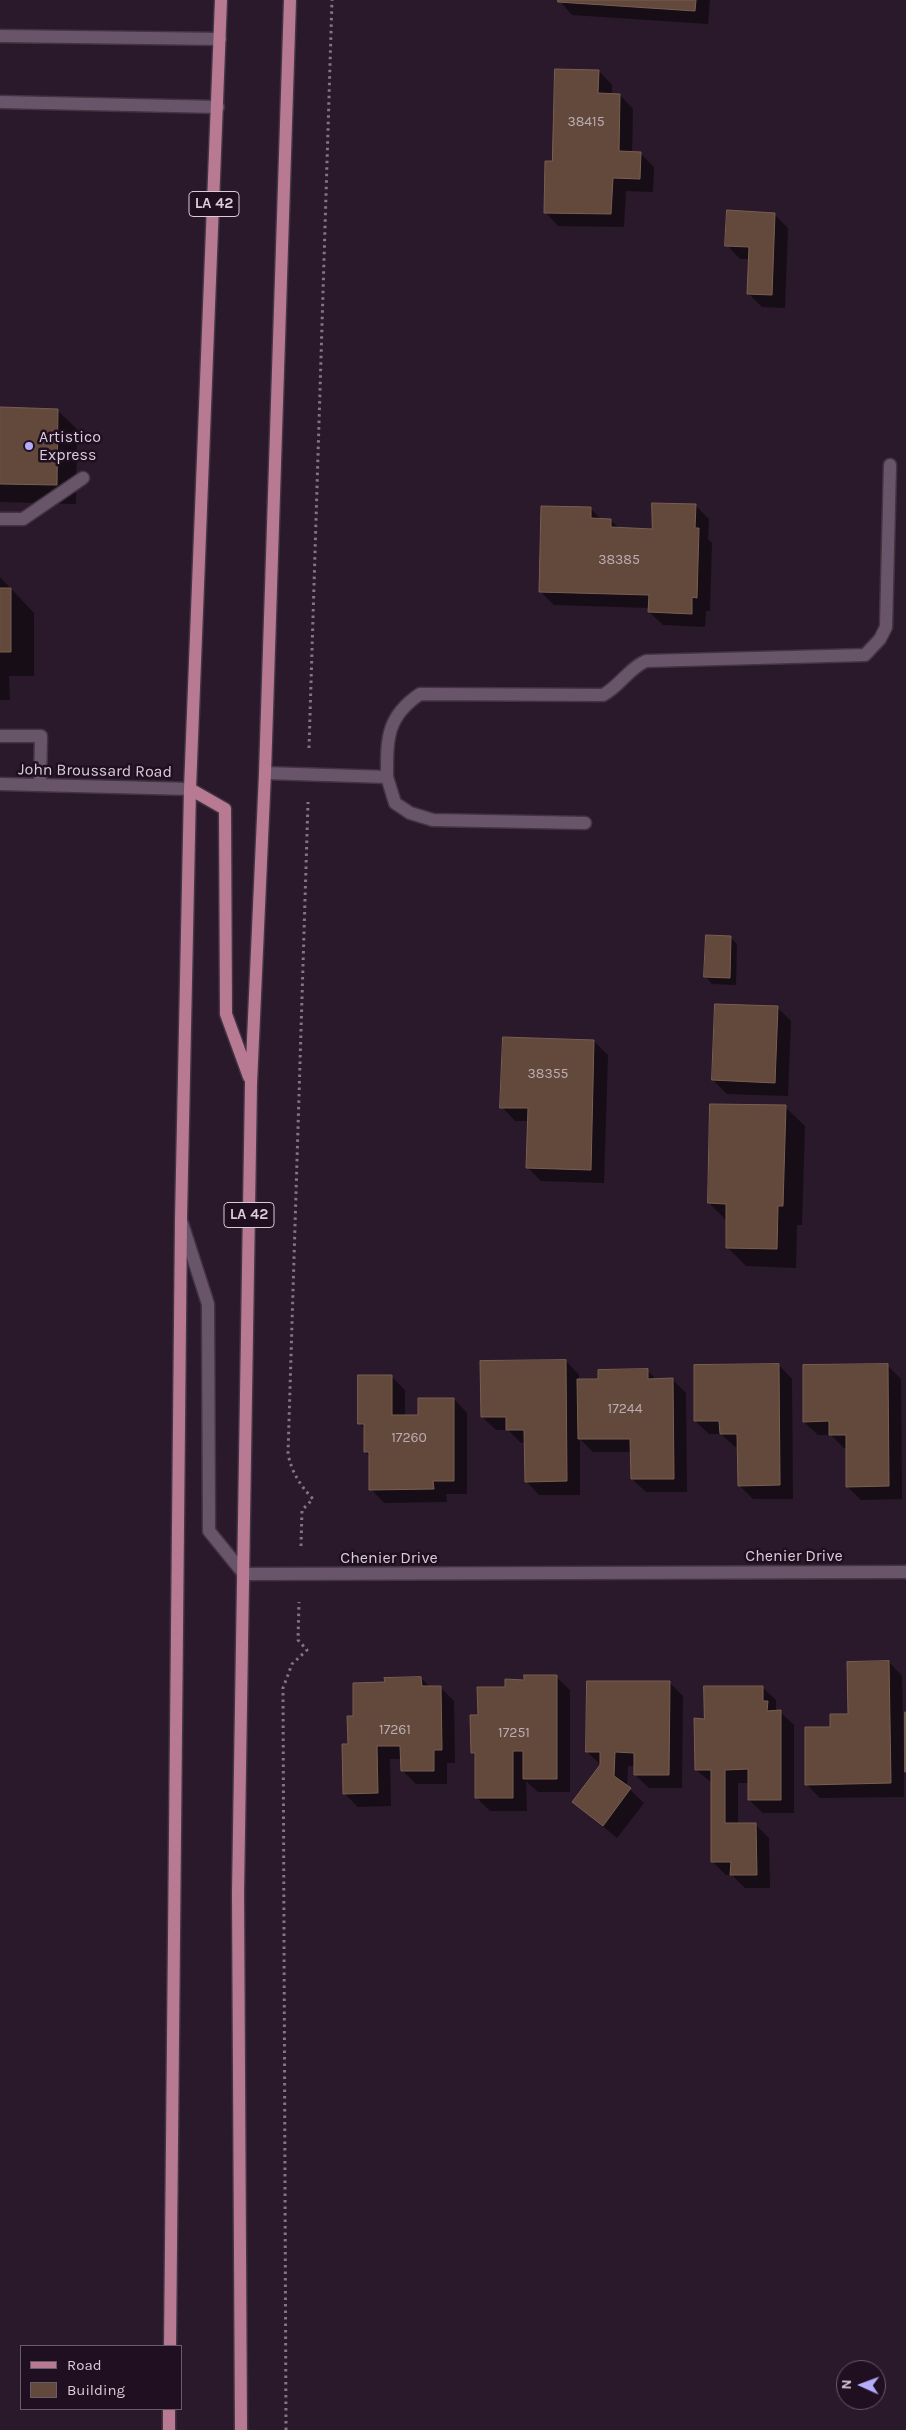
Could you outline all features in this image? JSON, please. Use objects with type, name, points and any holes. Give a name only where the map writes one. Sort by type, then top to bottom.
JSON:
[{"type":"main road","name":"LA 42","points":[[170,2345],[181,1219],[190,789],[221,0]]},
{"type":"main road","name":"LA 42","points":[[241,2430],[238,1893],[251,1084],[265,773],[290,0]]},
{"type":"main road","points":[[190,789],[225,809],[226,1014],[251,1084]]},
{"type":"main road","points":[[169,2410],[169,2430]]},
{"type":"street","points":[[0,36],[220,39]]},
{"type":"street","points":[[0,102],[218,107]]},
{"type":"street","points":[[585,823],[433,820],[410,813],[395,803],[387,777],[387,741],[395,716],[405,704],[420,694],[602,695],[614,689],[636,665],[646,661],[865,655],[880,639],[886,627],[890,465]]},
{"type":"street","points":[[0,519],[23,519],[84,478]]},
{"type":"street","points":[[0,736],[41,736],[40,785]]},
{"type":"street","points":[[265,773],[387,777]]},
{"type":"street","name":"John Broussard Road","points":[[0,784],[190,789]]},
{"type":"street","points":[[181,1219],[208,1304],[209,1531],[244,1574]]},
{"type":"street","name":"Chenier Drive","points":[[244,1574],[906,1572]]},
{"type":"path","points":[[286,2430],[283,1688],[292,1664],[306,1650],[298,1640]]},
{"type":"building","points":[[558,0],[696,0],[695,11],[558,2]]},
{"type":"building","points":[[555,69],[599,70],[598,93],[620,94],[619,151],[641,152],[640,179],[613,178],[611,214],[544,213],[545,161],[552,161]]},
{"type":"building","points":[[727,210],[775,213],[772,295],[747,294],[749,247],[725,246]]},
{"type":"building","name":"Artistico Express","points":[[0,407],[58,409],[57,485],[0,484]]},
{"type":"building","points":[[652,503],[696,504],[695,528],[699,528],[697,598],[692,597],[692,614],[648,612],[649,595],[539,592],[541,506],[591,507],[591,518],[611,519],[611,527],[652,529]]},
{"type":"building","points":[[0,588],[11,588],[11,652],[0,652]]},
{"type":"building","points":[[706,935],[731,936],[730,978],[704,977]]},
{"type":"building","points":[[715,1004],[778,1006],[775,1083],[712,1080]]},
{"type":"building","points":[[503,1037],[594,1040],[591,1170],[526,1168],[528,1108],[500,1108]]},
{"type":"building","points":[[710,1104],[786,1105],[783,1206],[778,1206],[777,1249],[726,1248],[726,1204],[708,1203]]},
{"type":"building","points":[[566,1360],[567,1481],[525,1482],[524,1430],[506,1430],[506,1417],[481,1417],[480,1361]]},
{"type":"building","points":[[779,1364],[780,1485],[738,1486],[737,1434],[720,1434],[719,1421],[694,1421],[694,1365]]},
{"type":"building","points":[[888,1364],[889,1486],[846,1487],[846,1435],[829,1435],[829,1421],[803,1422],[803,1365]]},
{"type":"building","points":[[648,1369],[648,1379],[673,1378],[674,1479],[631,1479],[630,1439],[578,1439],[577,1379],[598,1379],[598,1370]]},
{"type":"building","points":[[358,1375],[392,1375],[392,1415],[418,1415],[418,1398],[454,1398],[454,1481],[433,1481],[434,1489],[369,1490],[369,1452],[364,1452],[364,1424],[358,1424]]},
{"type":"building","points":[[889,1661],[891,1783],[805,1785],[805,1727],[830,1727],[830,1714],[848,1714],[847,1662]]},
{"type":"building","points":[[524,1675],[557,1675],[557,1779],[523,1779],[523,1751],[513,1751],[513,1798],[475,1798],[475,1753],[471,1753],[470,1715],[478,1715],[477,1687],[505,1687],[505,1679],[524,1680]]},
{"type":"building","points":[[421,1677],[422,1686],[441,1686],[442,1750],[434,1750],[434,1771],[401,1771],[400,1746],[377,1746],[378,1793],[343,1794],[342,1744],[348,1744],[347,1716],[353,1716],[353,1683],[385,1682],[384,1678]]},
{"type":"building","points":[[587,1681],[670,1681],[669,1775],[634,1775],[634,1753],[615,1752],[614,1776],[631,1788],[603,1826],[572,1802],[600,1765],[600,1752],[586,1752]]},
{"type":"building","points":[[704,1686],[763,1686],[763,1701],[768,1701],[767,1711],[781,1710],[781,1800],[748,1800],[748,1769],[725,1770],[725,1823],[756,1823],[757,1875],[730,1875],[731,1862],[711,1862],[711,1770],[695,1770],[694,1718],[704,1719]]},
{"type":"building","points":[[906,1712],[906,1772],[905,1772]]},
{"type":"place","name":"Artistico Express","points":[[29,446]]}]
